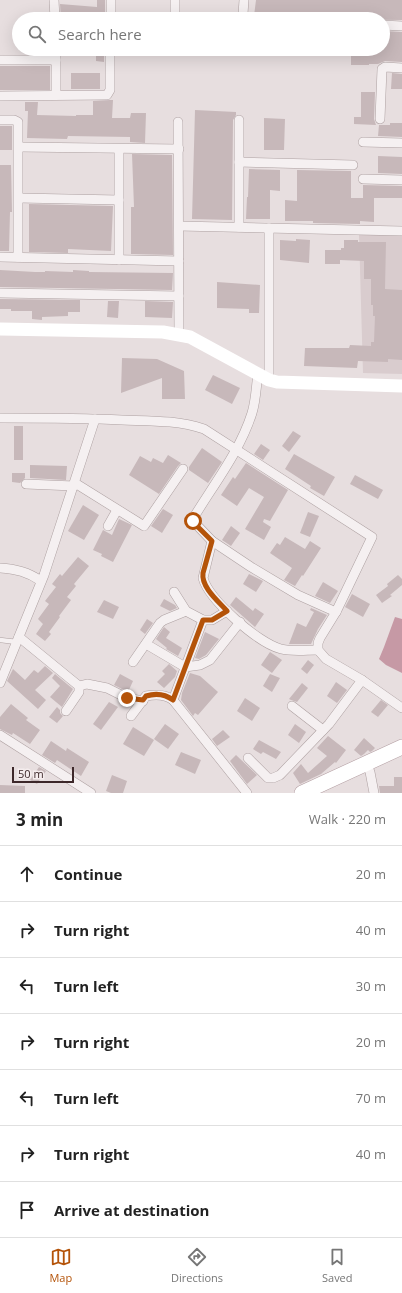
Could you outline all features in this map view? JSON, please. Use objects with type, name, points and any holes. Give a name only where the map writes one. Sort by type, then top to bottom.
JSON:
[{"type":"main road","points":[[324,793],[402,746]]},
{"type":"main road","points":[[302,793],[368,767],[402,757]]},
{"type":"street","points":[[54,0],[55,12]]},
{"type":"street","points":[[111,0],[111,12]]},
{"type":"street","points":[[175,0],[175,12]]},
{"type":"street","points":[[243,12],[244,0]]},
{"type":"street","points":[[390,25],[402,26]]},
{"type":"street","points":[[56,56],[56,95]]},
{"type":"street","points":[[0,96],[109,94],[110,56]]},
{"type":"street","points":[[0,60],[56,60]]},
{"type":"street","points":[[380,118],[382,69],[385,67],[402,68]]},
{"type":"street","points":[[0,120],[14,120],[18,122],[18,257]]},
{"type":"street","points":[[239,120],[239,227]]},
{"type":"street","points":[[178,122],[179,334]]},
{"type":"street","points":[[363,142],[402,143]]},
{"type":"street","points":[[19,147],[178,149]]},
{"type":"street","points":[[119,149],[119,260]]},
{"type":"street","points":[[239,162],[353,165]]},
{"type":"street","points":[[363,179],[402,180]]},
{"type":"street","points":[[18,198],[119,200]]},
{"type":"street","points":[[179,226],[402,231]]},
{"type":"street","points":[[269,228],[263,377],[248,425],[236,450],[194,517],[193,521],[212,541],[251,567],[298,595],[336,612]]},
{"type":"street","points":[[0,257],[179,261]]},
{"type":"street","points":[[0,293],[179,296]]},
{"type":"street","points":[[0,330],[163,332],[179,334],[190,337],[263,377],[277,382],[402,386]]},
{"type":"street","points":[[0,418],[170,421],[189,424],[204,429],[372,537],[336,612],[320,638],[318,650],[326,659],[362,680],[402,708]]},
{"type":"street","points":[[0,683],[41,581],[95,419]]},
{"type":"street","points":[[26,484],[74,484],[144,526],[183,469]]},
{"type":"street","points":[[108,526],[117,510]]},
{"type":"street","points":[[212,541],[203,578],[204,584],[227,611],[262,640],[280,648],[318,650]]},
{"type":"street","points":[[0,568],[14,568],[41,581]]},
{"type":"street","points":[[174,592],[186,611],[203,620],[212,620],[227,611]]},
{"type":"street","points":[[133,662],[160,623],[186,611]]},
{"type":"street","points":[[173,700],[203,620]]},
{"type":"street","points":[[146,644],[185,667],[200,665],[210,660],[240,622]]},
{"type":"street","points":[[18,640],[79,686]]},
{"type":"street","points":[[248,758],[268,778],[273,778],[280,775],[323,730],[362,680]]},
{"type":"street","points":[[79,686],[87,684],[102,687],[127,698],[143,700]]},
{"type":"street","points":[[66,711],[79,692],[79,686]]},
{"type":"street","points":[[131,716],[146,696],[158,694],[169,697],[173,700],[247,793]]},
{"type":"street","points":[[292,706],[323,730]]},
{"type":"street","points":[[0,735],[91,793]]},
{"type":"street","points":[[368,767],[374,793]]},
{"type":"lane","points":[[0,640],[18,640]]},
{"type":"shaded area","points":[[359,234],[402,235],[402,374],[363,373]]},
{"type":"shaded area","points":[[395,617],[402,619],[402,673],[386,665],[379,659]]},
{"type":"building","points":[[97,0],[105,0],[105,12],[61,12],[60,4],[97,7]]},
{"type":"building","points":[[256,0],[402,0],[402,20],[390,20],[390,12],[254,12]]},
{"type":"building","points":[[390,31],[402,32],[402,62],[385,61],[378,64],[351,65],[351,56],[390,56]]},
{"type":"building","points":[[96,56],[104,56],[104,62],[96,61]]},
{"type":"building","points":[[0,66],[50,66],[50,90],[0,90]]},
{"type":"building","points":[[71,73],[100,73],[100,89],[71,89]]},
{"type":"building","points":[[392,73],[402,74],[402,89],[391,89]]},
{"type":"building","points":[[361,92],[375,92],[374,119],[376,125],[354,124],[354,117],[361,117]]},
{"type":"building","points":[[113,100],[112,118],[130,118],[131,113],[146,113],[145,143],[130,142],[130,137],[68,136],[67,139],[27,138],[28,111],[25,111],[25,102],[38,102],[37,115],[76,116],[93,115],[93,101]]},
{"type":"building","points":[[195,110],[236,112],[233,120],[232,220],[192,219]]},
{"type":"building","points":[[264,118],[285,119],[284,150],[264,150]]},
{"type":"building","points":[[390,123],[402,123],[402,137],[378,136],[379,125],[390,125]]},
{"type":"building","points":[[0,126],[12,126],[12,150],[0,150]]},
{"type":"building","points":[[132,154],[172,155],[173,255],[131,254],[131,207],[134,207]]},
{"type":"building","points":[[378,156],[402,157],[402,174],[378,173]]},
{"type":"building","points":[[0,165],[11,165],[12,212],[10,212],[9,251],[0,251]]},
{"type":"building","points":[[249,169],[280,170],[280,191],[270,190],[270,219],[246,219]]},
{"type":"building","points":[[297,170],[351,171],[351,198],[363,198],[363,185],[402,186],[402,198],[374,198],[374,222],[360,221],[360,224],[285,221],[285,200],[297,201]]},
{"type":"building","points":[[29,204],[113,206],[111,251],[68,249],[68,253],[29,252]]},
{"type":"building","points":[[296,239],[310,240],[309,263],[280,260],[280,240],[296,241]]},
{"type":"building","points":[[344,240],[358,240],[358,242],[386,242],[385,289],[402,290],[402,360],[388,359],[388,362],[358,361],[357,368],[304,366],[305,348],[349,348],[350,345],[371,346],[371,342],[374,342],[375,316],[373,316],[373,305],[371,305],[371,279],[364,279],[364,261],[340,260],[340,264],[325,264],[325,250],[341,250],[341,248],[344,248]]},
{"type":"building","points":[[0,270],[35,272],[73,272],[73,270],[89,272],[173,273],[172,290],[0,287]]},
{"type":"building","points":[[217,282],[260,285],[259,313],[249,313],[249,309],[217,308]]},
{"type":"building","points":[[0,299],[80,300],[80,312],[68,312],[68,316],[42,317],[42,320],[32,319],[32,311],[11,311],[11,309],[0,309]]},
{"type":"building","points":[[108,301],[119,301],[118,318],[107,317]]},
{"type":"building","points":[[145,301],[173,302],[172,318],[145,317]]},
{"type":"building","points":[[122,358],[157,359],[184,371],[185,399],[162,399],[162,378],[121,393]]},
{"type":"building","points":[[213,375],[240,388],[232,404],[205,390]]},
{"type":"building","points":[[14,426],[23,426],[23,460],[14,460]]},
{"type":"building","points":[[293,431],[301,436],[289,452],[282,446]]},
{"type":"building","points":[[261,444],[270,450],[263,460],[254,454]]},
{"type":"building","points":[[202,448],[222,462],[208,483],[189,470],[189,467]]},
{"type":"building","points":[[294,454],[335,477],[324,496],[310,488],[311,486],[285,469]]},
{"type":"building","points":[[168,455],[181,463],[159,494],[129,475],[140,456],[151,462],[153,458],[163,463]]},
{"type":"building","points":[[246,463],[288,490],[270,521],[264,519],[263,522],[271,527],[264,540],[245,529],[264,497],[249,488],[237,506],[221,495],[233,477],[235,479]]},
{"type":"building","points":[[30,465],[67,466],[66,480],[30,478]]},
{"type":"building","points":[[12,473],[25,473],[25,478],[20,483],[12,482]]},
{"type":"building","points":[[355,475],[383,490],[378,499],[350,484]]},
{"type":"building","points":[[83,505],[99,515],[84,540],[68,531]]},
{"type":"building","points":[[163,509],[173,515],[162,533],[151,526]]},
{"type":"building","points":[[308,512],[319,516],[310,537],[300,533]]},
{"type":"building","points":[[119,519],[132,525],[113,562],[101,556],[102,554],[93,550],[103,530],[112,535]]},
{"type":"building","points":[[231,526],[240,533],[231,546],[222,540]]},
{"type":"building","points":[[285,537],[305,549],[310,541],[321,548],[295,586],[284,580],[292,568],[270,553],[277,543],[280,545]]},
{"type":"building","points":[[78,557],[89,566],[74,584],[76,586],[67,597],[71,600],[59,616],[60,617],[49,632],[51,634],[45,641],[36,634],[43,624],[38,619],[49,604],[45,601],[56,587],[52,584],[60,574],[62,576]]},
{"type":"building","points":[[249,574],[263,581],[256,592],[243,584]]},
{"type":"building","points":[[398,575],[402,579],[402,585],[390,595],[392,596],[382,603],[376,595],[388,586],[387,584]]},
{"type":"building","points":[[323,582],[338,591],[330,603],[315,596]]},
{"type":"building","points":[[352,594],[370,604],[363,617],[345,607]]},
{"type":"building","points":[[236,597],[253,611],[255,608],[264,614],[255,627],[230,605]]},
{"type":"building","points":[[164,599],[175,605],[177,608],[170,611],[160,606]]},
{"type":"building","points":[[104,600],[119,607],[113,619],[97,612]]},
{"type":"building","points":[[311,608],[327,615],[311,644],[289,644],[297,623],[306,627],[314,612],[310,610]]},
{"type":"building","points":[[147,619],[153,623],[145,634],[140,630]]},
{"type":"building","points":[[164,627],[170,632],[166,638],[182,648],[178,656],[166,649],[167,648],[156,639]]},
{"type":"building","points":[[205,632],[219,639],[206,655],[199,659],[195,658]]},
{"type":"building","points":[[270,652],[282,660],[272,673],[261,665]]},
{"type":"building","points":[[308,660],[314,665],[307,674],[301,669]]},
{"type":"building","points":[[169,664],[177,671],[175,677],[164,688],[157,682],[165,674],[162,671]]},
{"type":"building","points":[[45,666],[53,673],[35,690],[46,700],[38,709],[7,681],[13,669],[25,680],[34,670],[38,673]]},
{"type":"building","points":[[190,673],[200,676],[218,692],[198,715],[195,713],[193,716],[181,700],[182,693]]},
{"type":"building","points":[[55,674],[73,689],[62,707],[50,697],[60,686],[52,678]]},
{"type":"building","points":[[120,674],[133,681],[128,692],[114,685]]},
{"type":"building","points":[[270,674],[280,678],[272,692],[263,686]]},
{"type":"building","points":[[336,682],[347,690],[337,703],[327,696]]},
{"type":"building","points":[[302,683],[308,688],[297,702],[289,699]]},
{"type":"building","points":[[245,698],[260,708],[252,721],[237,711]]},
{"type":"building","points":[[381,700],[388,705],[378,717],[371,712]]},
{"type":"building","points":[[109,702],[118,707],[101,730],[93,724]]},
{"type":"building","points":[[11,704],[28,718],[26,720],[40,730],[30,744],[13,733],[12,735],[0,729],[0,717]]},
{"type":"building","points":[[57,707],[63,716],[57,723],[49,717]]},
{"type":"building","points":[[165,724],[179,734],[168,749],[154,739]]},
{"type":"building","points":[[295,724],[306,732],[299,743],[288,735]]},
{"type":"building","points":[[133,727],[154,740],[144,756],[123,744]]},
{"type":"building","points":[[223,730],[230,737],[217,746],[212,739]]},
{"type":"building","points":[[328,736],[346,750],[336,763],[335,762],[321,774],[300,784],[293,773],[301,764],[308,773],[327,756],[317,748]]},
{"type":"building","points":[[364,738],[375,748],[370,752],[368,750],[361,756],[354,750]]},
{"type":"building","points":[[259,740],[281,752],[276,759],[263,752],[261,754],[253,749]]},
{"type":"building","points":[[51,741],[66,751],[67,748],[89,762],[81,776],[57,760],[55,763],[42,755]]},
{"type":"building","points":[[181,752],[201,760],[195,774],[175,765]]},
{"type":"building","points":[[236,755],[257,775],[247,784],[230,761]]},
{"type":"building","points":[[39,767],[46,771],[37,784],[30,780]]},
{"type":"building","points":[[112,775],[127,781],[123,793],[111,793],[106,791]]},
{"type":"building","points":[[394,777],[402,777],[402,793],[380,793],[379,786],[394,786]]},
{"type":"building","points":[[0,785],[25,786],[25,793],[0,793]]},
{"type":"route","points":[[127,698],[143,700],[146,696],[158,694],[169,697],[173,700],[176,689],[195,645],[203,620],[212,620],[227,611],[204,584],[203,573],[212,541],[193,521]]}]
